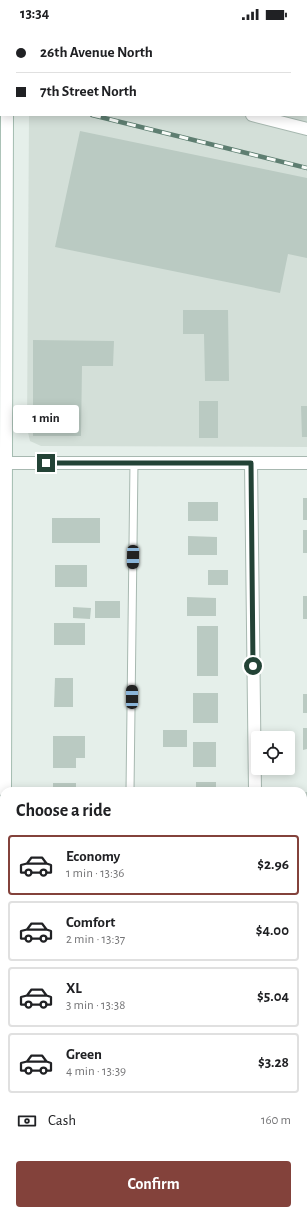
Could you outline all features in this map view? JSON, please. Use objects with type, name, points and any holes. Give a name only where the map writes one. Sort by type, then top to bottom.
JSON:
[{"type":"street","points":[[5,787],[2,463],[3,186],[6,116]]},
{"type":"street","points":[[256,116],[307,129]]},
{"type":"street","points":[[2,463],[307,464]]},
{"type":"street","points":[[251,463],[255,787]]},
{"type":"lane","points":[[130,787],[134,463]]},
{"type":"shaded area","points":[[29,116],[307,116],[307,447],[41,446],[30,441],[27,428]]},
{"type":"building","points":[[80,131],[307,178],[307,258],[288,254],[280,293],[55,247]]},
{"type":"building","points":[[183,310],[228,310],[229,381],[205,381],[204,334],[183,334]]},
{"type":"building","points":[[33,340],[114,341],[113,366],[82,366],[81,436],[33,436]]},
{"type":"building","points":[[199,401],[218,401],[218,438],[199,438]]},
{"type":"building","points":[[301,406],[307,406],[307,437],[302,437]]},
{"type":"building","points":[[303,498],[307,498],[307,520],[303,520]]},
{"type":"building","points":[[188,502],[218,502],[218,521],[188,521]]},
{"type":"building","points":[[52,518],[100,518],[100,543],[52,543]]},
{"type":"building","points":[[303,530],[307,530],[307,553],[303,553]]},
{"type":"building","points":[[188,536],[217,537],[217,555],[188,555]]},
{"type":"building","points":[[55,565],[87,565],[87,587],[55,587]]},
{"type":"building","points":[[208,570],[228,570],[228,585],[208,585]]},
{"type":"building","points":[[303,596],[307,596],[307,619],[303,619]]},
{"type":"building","points":[[187,597],[216,598],[216,616],[187,616]]},
{"type":"building","points":[[95,601],[120,601],[120,618],[95,618]]},
{"type":"building","points":[[73,607],[91,608],[90,619],[73,618]]},
{"type":"building","points":[[54,623],[85,623],[85,645],[54,645]]},
{"type":"building","points":[[197,626],[218,626],[218,676],[197,676]]},
{"type":"building","points":[[55,678],[73,678],[73,707],[54,707]]},
{"type":"building","points":[[193,693],[218,693],[218,723],[193,723]]},
{"type":"building","points":[[303,694],[307,694],[307,713],[303,713]]},
{"type":"building","points":[[303,728],[307,728],[307,749],[303,750]]},
{"type":"building","points":[[163,730],[187,730],[187,747],[163,747]]},
{"type":"building","points":[[53,736],[85,736],[85,758],[76,758],[76,768],[53,768]]},
{"type":"building","points":[[193,742],[216,742],[216,767],[193,767]]},
{"type":"building","points":[[196,782],[216,782],[216,787],[196,787]]},
{"type":"building","points":[[53,783],[76,783],[76,787],[53,787]]},
{"type":"railway","points":[[96,116],[307,168]]},
{"type":"route","points":[[46,463],[251,463],[253,666]]}]
